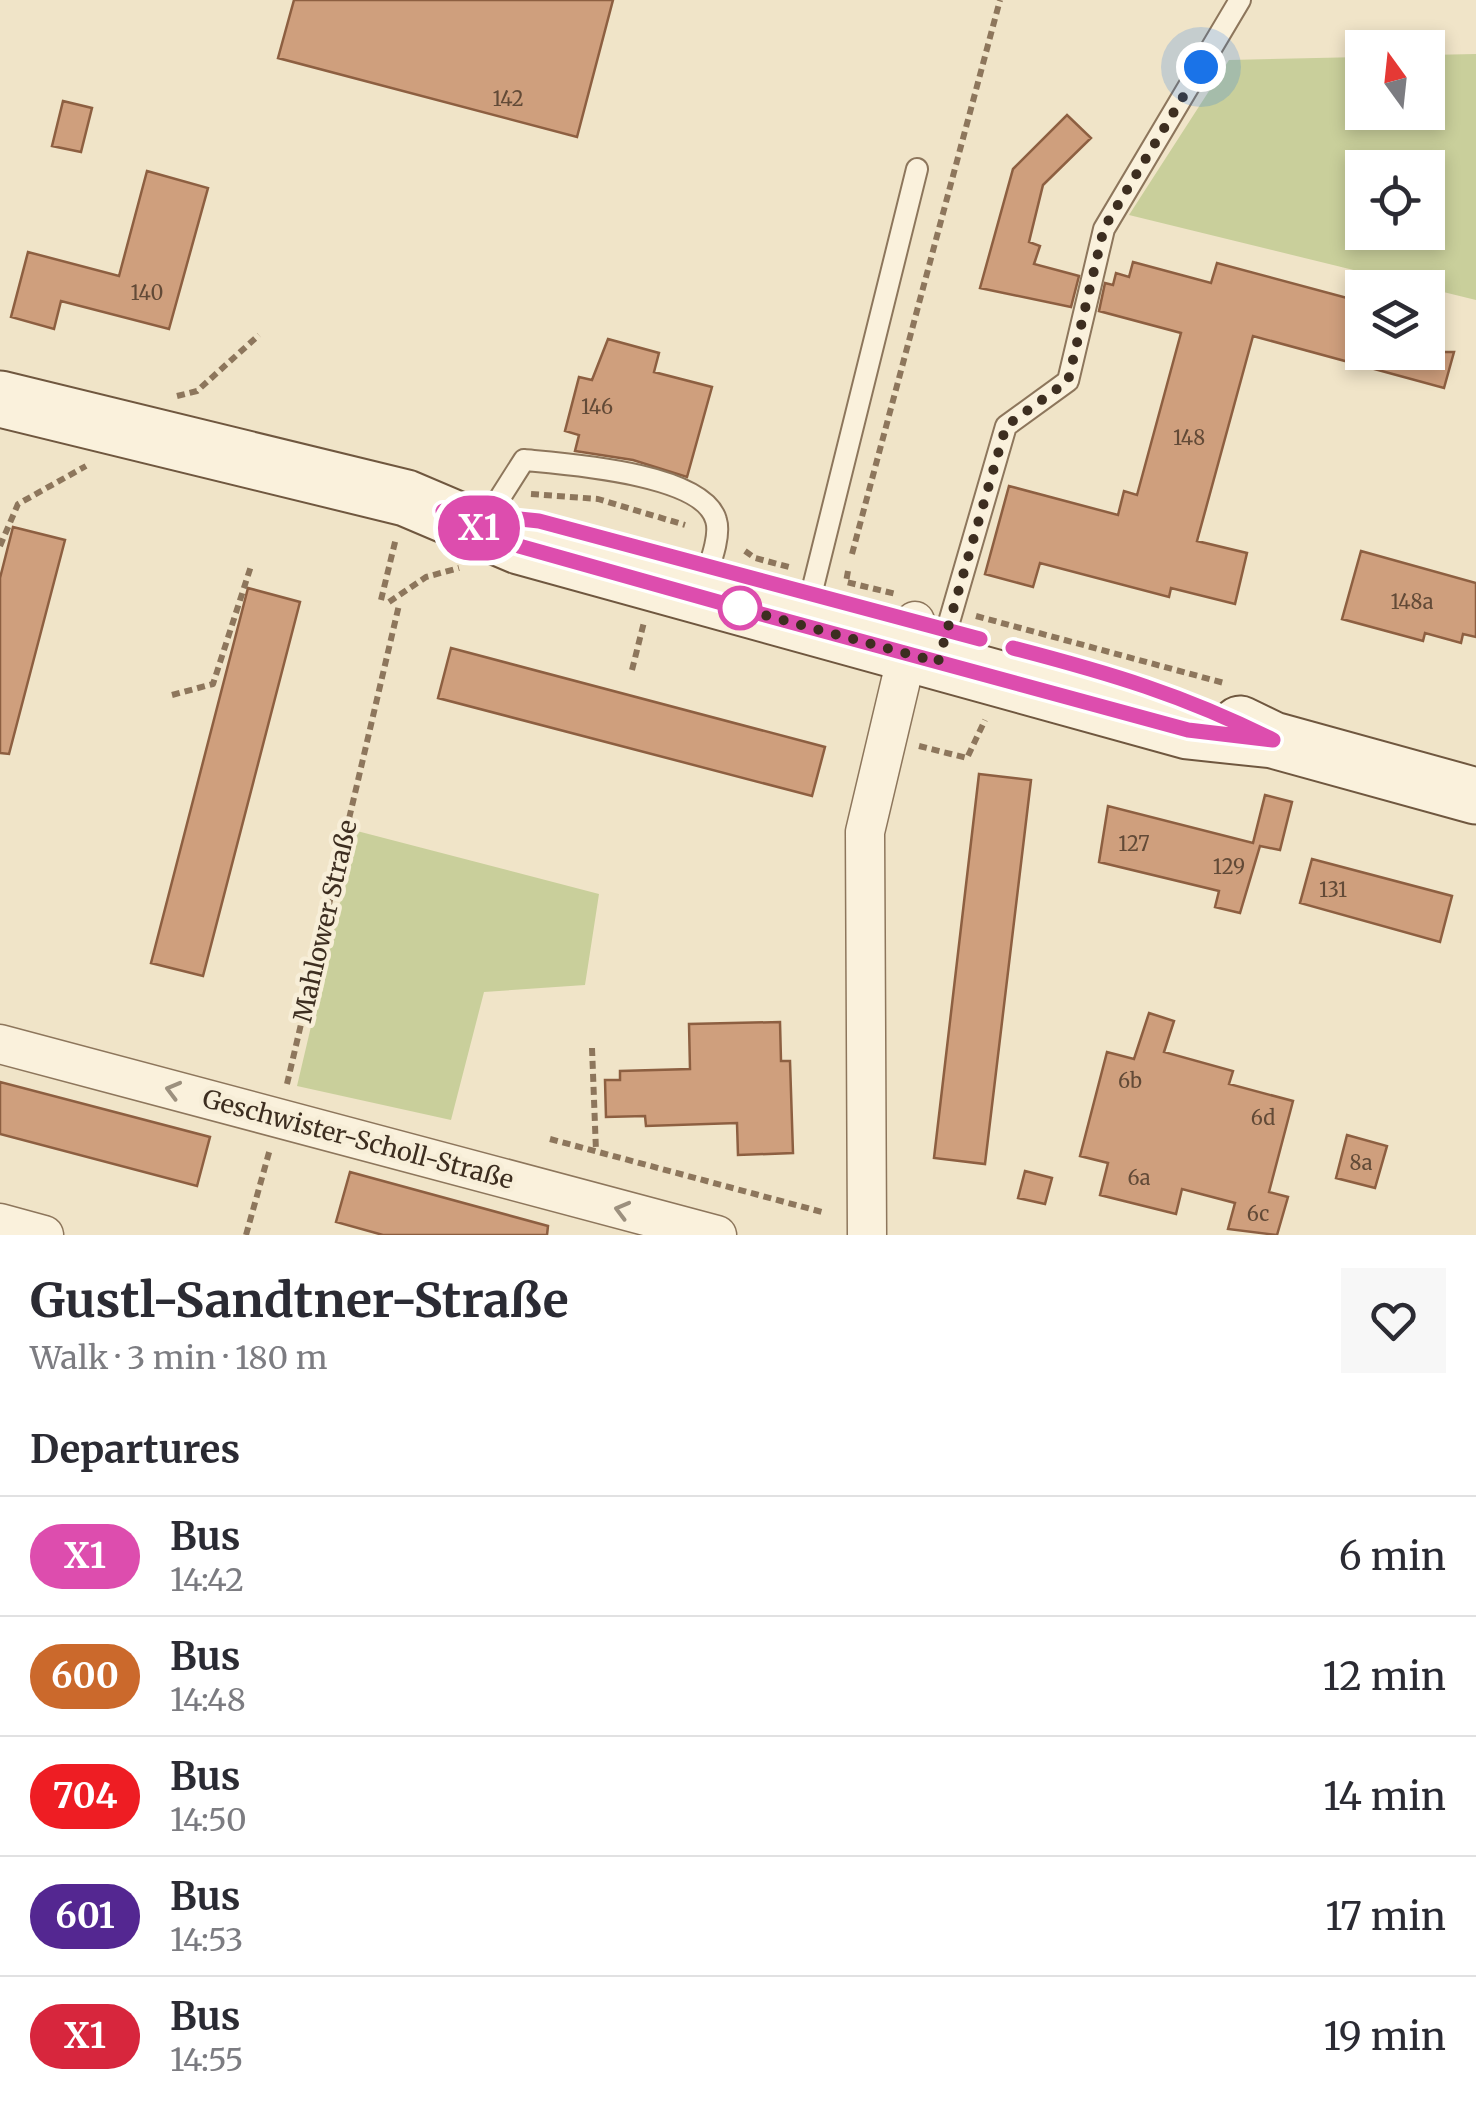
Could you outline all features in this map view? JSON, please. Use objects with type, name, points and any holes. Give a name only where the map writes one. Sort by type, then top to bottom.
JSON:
[{"type":"main road","points":[[0,399],[444,515],[539,521],[932,635],[1135,679],[1204,705],[1273,740],[1476,796]]},
{"type":"main road","points":[[718,572],[825,580],[932,635]]},
{"type":"street","points":[[867,1235],[865,832],[885,738],[932,635]]},
{"type":"street","name":"Geschwister-Scholl-Straße","points":[[0,1044],[716,1235]]},
{"type":"street","points":[[0,1223],[44,1235]]},
{"type":"lane","points":[[932,635],[1006,426],[1068,381],[1104,228],[1240,0]]},
{"type":"lane","points":[[825,580],[917,169]]},
{"type":"path","points":[[825,580],[1000,0]]},
{"type":"path","points":[[161,401],[197,390],[259,336]]},
{"type":"path","points":[[0,546],[18,504],[89,465]]},
{"type":"path","points":[[381,600],[444,515]]},
{"type":"path","points":[[718,572],[755,558],[825,580],[866,587]]},
{"type":"path","points":[[172,695],[213,684],[251,566]]},
{"type":"path","name":"Mahlower Straße","points":[[246,1235],[278,1118],[399,605]]},
{"type":"path","points":[[632,670],[647,611]]},
{"type":"path","points":[[932,635],[1238,687]]},
{"type":"path","points":[[885,738],[967,758],[991,707]]},
{"type":"path","points":[[592,1048],[596,1151]]},
{"type":"path","points":[[550,1139],[822,1212]]},
{"type":"green space","points":[[1476,54],[1476,300],[1445,292],[1445,270],[1354,270],[1129,215],[1229,60],[1345,57],[1345,130],[1445,130],[1445,55]]},
{"type":"green space","points":[[357,831],[599,894],[585,985],[484,992],[451,1120],[297,1086]]},
{"type":"building","points":[[294,0],[613,0],[577,137],[278,58]]},
{"type":"building","points":[[63,101],[92,108],[81,152],[52,146]]},
{"type":"building","points":[[1067,115],[1091,138],[1043,185],[1029,242],[1040,246],[1034,264],[1079,276],[1071,307],[980,288],[1013,169]]},
{"type":"building","points":[[147,171],[208,188],[169,329],[61,301],[54,329],[11,317],[28,252],[119,276]]},
{"type":"building","points":[[1133,262],[1211,283],[1217,263],[1345,297],[1345,361],[1253,336],[1197,541],[1247,553],[1235,604],[1171,588],[1169,597],[1040,563],[1033,587],[985,574],[1009,486],[1118,515],[1124,491],[1137,495],[1181,333],[1099,311],[1105,283],[1113,285],[1116,273],[1129,277]]},
{"type":"building","points":[[608,339],[659,353],[654,372],[712,387],[687,477],[633,460],[575,451],[579,435],[565,431],[579,377],[592,380]]},
{"type":"building","points":[[1445,352],[1454,352],[1444,388],[1378,370],[1445,370]]},
{"type":"building","points":[[13,527],[65,540],[9,754],[0,753],[0,578]]},
{"type":"building","points":[[1361,551],[1476,583],[1476,637],[1463,634],[1461,643],[1425,633],[1423,641],[1342,619]]},
{"type":"building","points":[[248,588],[300,602],[203,976],[151,963]]},
{"type":"building","points":[[451,648],[825,747],[812,796],[438,698]]},
{"type":"building","points":[[979,774],[1031,780],[985,1164],[934,1158]]},
{"type":"building","points":[[1265,795],[1292,802],[1280,850],[1260,846],[1240,913],[1215,907],[1219,891],[1099,862],[1108,806],[1253,843]]},
{"type":"building","points":[[1312,859],[1452,896],[1440,942],[1300,903]]},
{"type":"building","points":[[1149,1013],[1174,1021],[1164,1052],[1233,1071],[1229,1084],[1293,1101],[1269,1192],[1288,1197],[1277,1235],[1228,1229],[1235,1203],[1182,1189],[1176,1214],[1100,1195],[1108,1163],[1080,1156],[1107,1052],[1134,1059]]},
{"type":"building","points":[[780,1022],[781,1061],[790,1061],[793,1153],[738,1155],[737,1123],[646,1126],[645,1116],[606,1117],[605,1080],[620,1080],[620,1071],[690,1069],[689,1024]]},
{"type":"building","points":[[0,1082],[210,1137],[197,1186],[0,1134]]},
{"type":"building","points":[[1347,1135],[1387,1146],[1375,1188],[1336,1178]]},
{"type":"building","points":[[1025,1171],[1052,1178],[1045,1204],[1018,1198]]},
{"type":"building","points":[[350,1172],[548,1226],[547,1235],[383,1235],[336,1222]]},
{"type":"bus line","name":"X1","points":[[980,639],[539,521],[443,511],[519,546],[754,612],[1188,730],[1227,738],[1273,740],[1204,705],[1135,679],[1013,648]]},
{"type":"route","points":[[740,608],[727,605],[938,662],[1006,426],[1068,381],[1104,228],[1201,67]]}]
